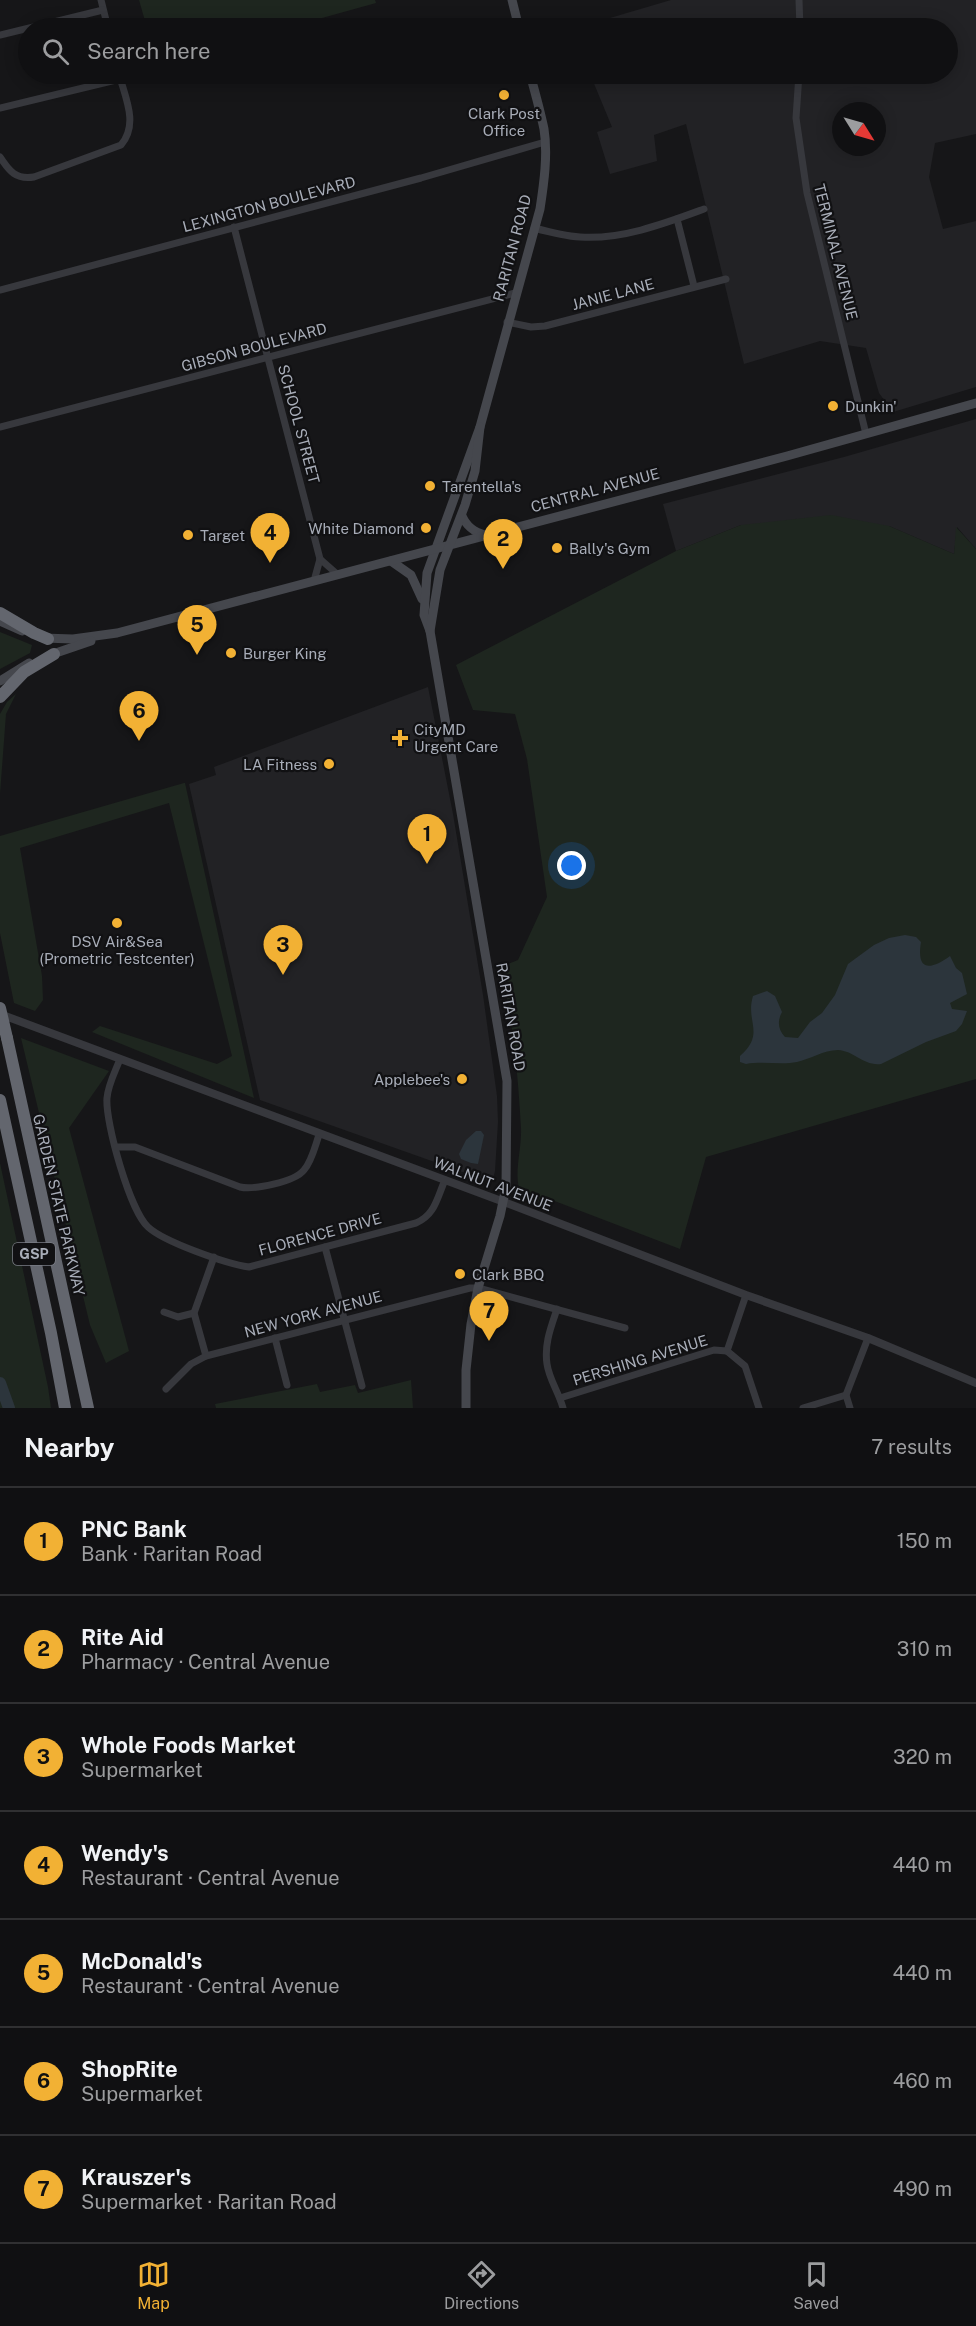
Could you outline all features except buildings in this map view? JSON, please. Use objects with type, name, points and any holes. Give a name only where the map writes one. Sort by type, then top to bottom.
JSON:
[{"type":"highway","points":[[0,613],[48,639]]},
{"type":"highway","points":[[0,697],[24,672],[54,654]]},
{"type":"highway","name":"GARDEN STATE PARKWAY","points":[[0,1008],[88,1408]]},
{"type":"highway","name":"GSP","points":[[0,1100],[49,1321],[65,1408]]},
{"type":"main road","points":[[512,0],[516,18]]},
{"type":"main road","name":"RARITAN ROAD","points":[[466,1408],[467,1356],[478,1288],[504,1202],[508,1131],[507,1082],[430,631],[425,620],[423,603],[427,573],[452,510],[480,427],[544,184],[544,129],[533,84]]},
{"type":"main road","name":"CENTRAL AVENUE","points":[[0,681],[26,665],[117,633],[976,403]]},
{"type":"main road","name":"RARITAN ROAD","points":[[430,631],[438,578],[462,516],[475,471],[480,427]]},
{"type":"main road","points":[[462,516],[465,524],[472,530],[485,535]]},
{"type":"main road","points":[[391,561],[411,575],[423,603]]},
{"type":"main road","name":"CENTRAL AVENUE","points":[[0,621],[32,635],[48,639],[82,639],[117,633]]},
{"type":"street","points":[[101,0],[105,18]]},
{"type":"street","points":[[798,0],[799,18]]},
{"type":"street","points":[[67,18],[103,9]]},
{"type":"street","points":[[0,35],[18,30]]},
{"type":"street","points":[[0,108],[89,84]]},
{"type":"street","points":[[0,157],[10,171],[24,179],[121,145],[129,133],[131,119],[121,84]]},
{"type":"street","name":"TERMINAL AVENUE","points":[[798,84],[796,118],[805,179],[866,434]]},
{"type":"street","name":"LEXINGTON BOULEVARD","points":[[0,290],[545,142]]},
{"type":"street","points":[[534,228],[563,236],[583,238],[613,236],[677,219],[704,209]]},
{"type":"street","points":[[677,219],[694,286]]},
{"type":"street","name":"SCHOOL STREET","points":[[234,227],[320,559]]},
{"type":"street","name":"JANIE LANE","points":[[507,322],[531,327],[545,326],[726,279]]},
{"type":"street","name":"GIBSON BOULEVARD","points":[[0,427],[515,293]]},
{"type":"street","points":[[314,580],[320,559],[337,574]]},
{"type":"street","name":"WALNUT AVENUE","points":[[0,1014],[746,1295],[868,1338],[976,1383]]},
{"type":"street","name":"FLORENCE DRIVE","points":[[120,1059],[106,1101],[116,1147],[135,1208],[146,1226],[163,1238],[237,1266],[249,1267],[427,1218],[433,1210],[445,1180]]},
{"type":"street","points":[[116,1147],[135,1147],[240,1187],[252,1188],[300,1174],[308,1164],[320,1135]]},
{"type":"street","points":[[325,1247],[362,1386]]},
{"type":"street","points":[[206,1356],[194,1313],[214,1257]]},
{"type":"street","points":[[478,1288],[625,1328]]},
{"type":"street","name":"NEW YORK AVENUE","points":[[166,1389],[191,1364],[206,1356],[465,1289],[478,1288]]},
{"type":"street","points":[[746,1295],[728,1351],[739,1360],[749,1374],[759,1408]]},
{"type":"street","points":[[557,1309],[548,1334],[547,1366],[563,1408]]},
{"type":"street","points":[[164,1312],[178,1317],[194,1313]]},
{"type":"street","points":[[275,1338],[287,1385]]},
{"type":"street","points":[[850,1408],[846,1395],[868,1338]]},
{"type":"street","name":"PERSHING AVENUE","points":[[560,1398],[714,1350],[728,1351]]},
{"type":"street","points":[[803,1408],[846,1395]]},
{"type":"shaded area","points":[[139,0],[375,0],[376,3],[322,18],[144,18]]},
{"type":"shaded area","points":[[671,0],[976,0],[976,134],[935,143],[929,177],[943,229],[976,221],[976,387],[893,412],[879,393],[866,348],[820,341],[744,364],[686,124],[654,135],[657,161],[610,174],[597,132],[612,127],[594,84],[958,84],[958,18],[610,18]]},
{"type":"shaded area","points":[[976,419],[976,549],[957,527],[954,554],[889,526],[741,525],[676,551],[663,504],[844,457]]},
{"type":"shaded area","points":[[831,515],[889,526],[954,554],[956,527],[976,549],[976,1079],[706,1157],[680,1249],[552,1200],[543,1205],[522,1197],[518,1181],[521,1128],[516,1067],[512,1027],[500,967],[518,960],[547,897],[527,759],[515,714],[473,710],[456,665],[676,551],[741,525]]},
{"type":"shaded area","points":[[0,632],[32,645],[30,653],[0,669]]},
{"type":"shaded area","points":[[428,687],[453,814],[497,1096],[495,1171],[493,1179],[488,1181],[260,1100],[189,784],[216,775],[214,767]]},
{"type":"shaded area","points":[[16,694],[6,714],[0,794],[0,714],[7,702]]},
{"type":"shaded area","points":[[185,783],[254,1098],[92,1032],[100,1026],[217,1064],[232,1056],[169,803],[20,848],[42,976],[43,1000],[35,1011],[14,1003],[0,933],[0,836]]},
{"type":"shaded area","points":[[905,935],[916,937],[921,942],[921,959],[926,966],[937,964],[950,956],[956,968],[962,973],[967,994],[950,1003],[952,1009],[967,1011],[962,1024],[956,1031],[926,1042],[881,1064],[869,1063],[838,1050],[827,1051],[791,1063],[746,1064],[740,1062],[740,1056],[752,1041],[753,996],[767,991],[775,996],[782,1012],[779,1022],[781,1031],[785,1037],[798,1038],[810,1022],[822,1013],[835,995],[848,964],[874,945],[889,938]]},
{"type":"shaded area","points":[[21,1038],[109,1071],[69,1128],[129,1351],[106,1363],[90,1325]]},
{"type":"shaded area","points":[[476,1131],[481,1131],[484,1135],[478,1164],[461,1159],[459,1154],[466,1140]]},
{"type":"shaded area","points":[[0,1163],[48,1387],[51,1408],[0,1408]]},
{"type":"shaded area","points":[[411,1380],[413,1408],[216,1408],[215,1404],[317,1384],[320,1392],[355,1385],[358,1393]]},
{"type":"waterway","points":[[0,1383],[9,1408]]},
{"type":"place","name":"Clark Post Office","points":[[504,95]]},
{"type":"place","name":"Dunkin'","points":[[833,406]]},
{"type":"place","name":"Tarentella's","points":[[430,486]]},
{"type":"place","name":"White Diamond","points":[[426,528]]},
{"type":"place","name":"Target","points":[[188,535]]},
{"type":"place","name":"Bally's Gym","points":[[557,548]]},
{"type":"place","name":"Wendy's","points":[[270,563]]},
{"type":"place","name":"Rite Aid","points":[[503,569]]},
{"type":"place","name":"Burger King","points":[[231,653]]},
{"type":"place","name":"McDonald's","points":[[197,655]]},
{"type":"place","name":"CityMD Urgent Care","points":[[400,738]]},
{"type":"place","name":"ShopRite","points":[[139,741]]},
{"type":"place","name":"LA Fitness","points":[[329,764]]},
{"type":"place","name":"PNC Bank","points":[[427,864]]},
{"type":"place","name":"DSV Air&Sea (Prometric Testcenter)","points":[[117,923]]},
{"type":"place","name":"Whole Foods Market","points":[[283,975]]},
{"type":"place","name":"Applebee's","points":[[462,1079]]},
{"type":"place","name":"Clark BBQ","points":[[460,1274]]},
{"type":"place","name":"Krauszer's","points":[[489,1341]]}]
